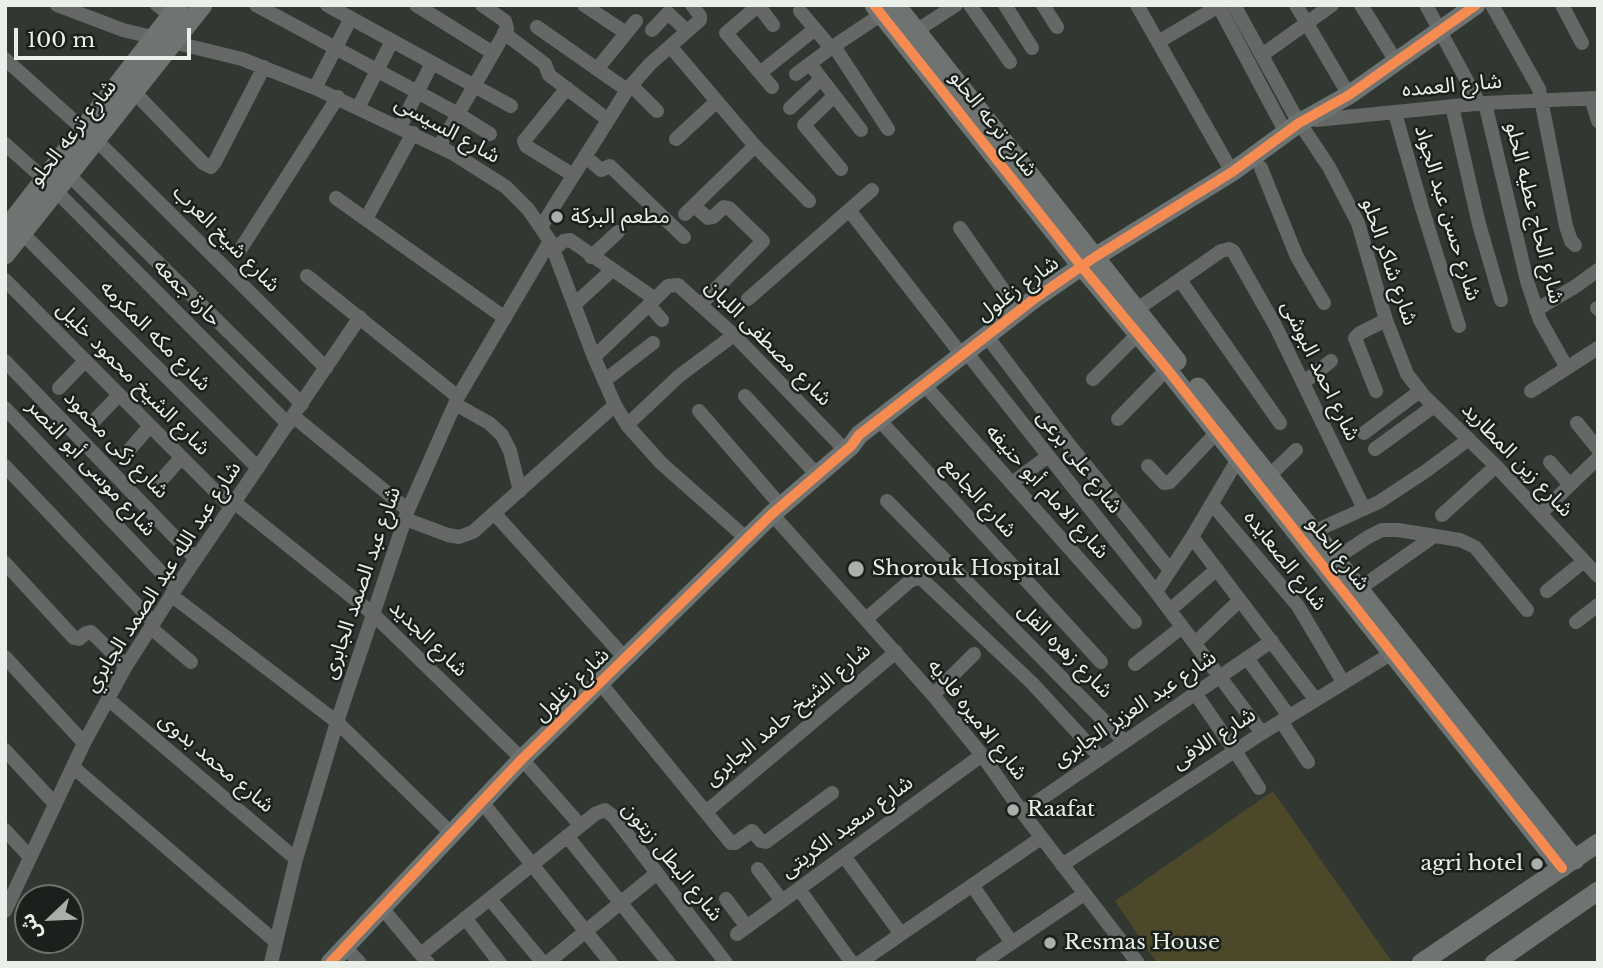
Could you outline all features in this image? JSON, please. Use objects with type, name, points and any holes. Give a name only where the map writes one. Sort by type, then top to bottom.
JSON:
[{"type":"street","name":"شارع السيسى","points":[[57,5],[122,30],[219,53],[264,67],[316,88],[359,106],[439,147],[506,187],[528,209],[552,245],[594,358],[627,425],[661,463],[747,539]]},
{"type":"street","name":"شارع ترعه الحلو","points":[[50,185],[69,175],[90,134],[134,92],[163,41],[168,11],[203,5]]},
{"type":"street","points":[[256,5],[490,134]]},
{"type":"street","points":[[327,5],[511,106]]},
{"type":"street","points":[[416,5],[493,53]]},
{"type":"street","points":[[439,147],[505,33],[505,22],[482,5]]},
{"type":"street","points":[[584,5],[604,11],[625,33]]},
{"type":"street","points":[[772,87],[726,32],[759,5],[773,24]]},
{"type":"street","points":[[916,31],[956,5]]},
{"type":"street","points":[[970,5],[1010,62]]},
{"type":"street","points":[[1005,5],[1031,48]]},
{"type":"street","points":[[1043,5],[1056,27]]},
{"type":"street","points":[[1137,5],[1231,172]]},
{"type":"street","points":[[1234,5],[1262,55],[1307,122]]},
{"type":"street","points":[[1296,5],[1349,95]]},
{"type":"street","points":[[1262,55],[1332,5]]},
{"type":"street","points":[[1361,5],[1397,63]]},
{"type":"street","name":"شارع الحاج عطيه الحلو","points":[[1426,5],[1482,103],[1536,310],[1567,369]]},
{"type":"street","name":"شارع زغلول","points":[[330,963],[522,759],[777,510],[848,448],[859,435],[966,356],[992,343],[1092,267],[1397,63],[1476,5]]},
{"type":"street","points":[[1492,5],[1535,80],[1542,100],[1566,226],[1571,241],[1575,244]]},
{"type":"street","points":[[1562,5],[1582,43]]},
{"type":"street","points":[[1158,42],[1218,6],[1307,122]]},
{"type":"street","name":"شارع ترعه الحلو","points":[[884,8],[916,31],[1092,267]]},
{"type":"street","name":"شارع ترعه الحلو","points":[[884,8],[1092,267]]},
{"type":"street","points":[[796,74],[884,8]]},
{"type":"street","points":[[541,227],[629,88],[687,31],[696,11]]},
{"type":"street","points":[[800,11],[832,47],[888,129]]},
{"type":"street","points":[[652,30],[669,13],[687,31]]},
{"type":"street","points":[[316,88],[351,18]]},
{"type":"street","points":[[597,69],[636,21]]},
{"type":"street","points":[[537,27],[629,88],[657,111]]},
{"type":"street","points":[[760,73],[815,29]]},
{"type":"street","points":[[505,33],[545,64],[548,74],[607,119]]},
{"type":"street","name":"شارع ترعه الحلو","points":[[5,255],[11,226],[50,185],[163,41]]},
{"type":"street","points":[[359,106],[392,41]]},
{"type":"street","points":[[670,46],[755,146],[809,201]]},
{"type":"street","name":"شارع شيخ العرب","points":[[5,59],[90,134],[326,368]]},
{"type":"street","points":[[366,219],[406,130],[417,92],[432,63]]},
{"type":"street","points":[[810,64],[860,130]]},
{"type":"street","points":[[134,92],[203,163],[211,167],[264,67]]},
{"type":"street","points":[[790,108],[821,79]]},
{"type":"street","points":[[567,88],[525,139],[524,144],[573,175]]},
{"type":"street","points":[[834,96],[798,129],[841,169]]},
{"type":"street","points":[[240,250],[338,97]]},
{"type":"street","points":[[1594,98],[1598,121]]},
{"type":"street","name":"شارع العمده","points":[[1307,122],[1482,103],[1594,98]]},
{"type":"street","points":[[676,139],[717,101]]},
{"type":"street","points":[[1452,106],[1479,224],[1502,300]]},
{"type":"street","name":"شارع حسن عبد الجواد","points":[[1395,113],[1460,326]]},
{"type":"street","name":"شارع زغلول","points":[[848,448],[859,443],[928,389],[1018,311],[1261,168],[1307,122]]},
{"type":"street","name":"شارع شاكر الحلو","points":[[1307,122],[1358,223],[1386,320],[1407,374]]},
{"type":"street","name":"حارة جمعه","points":[[5,144],[294,415]]},
{"type":"street","points":[[701,305],[763,240],[729,208],[721,208],[713,217],[708,218],[690,210],[755,146]]},
{"type":"street","points":[[585,156],[601,170],[610,166],[684,237]]},
{"type":"street","points":[[1261,168],[1297,257],[1324,303]]},
{"type":"street","points":[[69,175],[294,415],[407,515],[448,535],[459,537],[473,532],[615,405]]},
{"type":"street","points":[[748,299],[872,190]]},
{"type":"street","points":[[336,198],[505,318]]},
{"type":"street","name":"شارع على برعى","points":[[849,210],[1156,592],[1262,733]]},
{"type":"street","name":"شارع مكه المكرمه","points":[[11,226],[258,468]]},
{"type":"street","points":[[960,228],[1018,311]]},
{"type":"street","points":[[591,257],[618,232]]},
{"type":"street","points":[[552,245],[570,240],[652,302],[662,320]]},
{"type":"street","name":"شارع عبد الصمد الجابرى","points":[[271,963],[296,859],[337,722],[407,515],[456,400],[552,245]]},
{"type":"street","name":"شارع احمد البوشى","points":[[1180,280],[1221,251],[1229,249],[1236,254],[1304,382],[1364,509]]},
{"type":"street","name":"شارع الحلو","points":[[1092,267],[1136,310],[1167,369],[1216,432],[1392,653],[1568,864]]},
{"type":"street","name":"شارع الحلو","points":[[1092,267],[1150,341],[1269,475],[1359,589],[1536,824]]},
{"type":"street","points":[[575,304],[612,270]]},
{"type":"street","points":[[1536,310],[1598,270]]},
{"type":"street","points":[[307,276],[502,435],[510,451],[520,491]]},
{"type":"street","name":"شارع الشيخ محمود خليل","points":[[5,280],[181,458],[233,505]]},
{"type":"street","points":[[1136,310],[1180,280],[1280,423]]},
{"type":"street","name":"شارع مصطفى اللبان","points":[[652,302],[668,286],[675,284],[734,335],[848,448]]},
{"type":"street","points":[[594,358],[652,302]]},
{"type":"street","name":"شارع عبد الله عبد الصمد الجابري","points":[[18,884],[73,767],[126,666],[360,317]]},
{"type":"street","points":[[1376,391],[1355,338],[1386,320]]},
{"type":"street","points":[[627,425],[679,376],[734,335]]},
{"type":"street","points":[[1093,379],[1150,341]]},
{"type":"street","points":[[604,381],[653,343]]},
{"type":"street","points":[[992,343],[1170,570]]},
{"type":"street","points":[[1531,391],[1598,348]]},
{"type":"street","name":"شارع زكى محمود","points":[[5,361],[196,559]]},
{"type":"street","points":[[59,388],[85,361]]},
{"type":"street","points":[[1304,382],[1331,361]]},
{"type":"street","points":[[1118,419],[1167,369]]},
{"type":"street","name":"شارع زين المطاريد","points":[[1407,374],[1420,391],[1496,466],[1598,576]]},
{"type":"street","name":"شارع الامام أبو حنيفه","points":[[928,389],[1135,622]]},
{"type":"street","points":[[1364,433],[1420,391]]},
{"type":"street","points":[[93,422],[120,396]]},
{"type":"street","points":[[745,396],[817,475]]},
{"type":"street","points":[[1375,449],[1434,405]]},
{"type":"street","name":"شارع موسى أبو النصر","points":[[5,408],[174,591],[337,722],[452,834]]},
{"type":"street","name":"شارع الاميره فاديه","points":[[699,411],[777,510],[982,755],[1041,838],[1138,963]]},
{"type":"street","points":[[1577,423],[1598,449]]},
{"type":"street","name":"شارع الجامع","points":[[883,424],[1101,662]]},
{"type":"street","points":[[124,456],[150,426]]},
{"type":"street","points":[[1148,466],[1164,483],[1170,482],[1216,432]]},
{"type":"street","points":[[1313,532],[1364,509],[1403,487],[1469,439]]},
{"type":"street","points":[[1269,475],[1296,450]]},
{"type":"street","points":[[1012,483],[1047,457]]},
{"type":"street","points":[[156,486],[181,458]]},
{"type":"street","points":[[1541,513],[1598,458]]},
{"type":"street","points":[[1156,592],[1238,459]]},
{"type":"street","points":[[1550,462],[1570,485]]},
{"type":"street","points":[[5,466],[152,626],[191,662]]},
{"type":"street","points":[[1442,515],[1496,466]]},
{"type":"street","name":"شارع زهره الفل","points":[[887,501],[1124,741]]},
{"type":"street","name":"شارع الصعايده","points":[[1212,504],[1298,606],[1343,682]]},
{"type":"street","name":"شارع الجديد","points":[[233,505],[372,613],[522,759],[580,825]]},
{"type":"street","points":[[494,513],[626,659]]},
{"type":"street","points":[[1335,559],[1382,530],[1460,540],[1475,547],[1527,610]]},
{"type":"street","points":[[1359,589],[1434,536]]},
{"type":"street","points":[[1192,537],[1315,699]]},
{"type":"street","points":[[1546,591],[1584,561]]},
{"type":"street","points":[[5,563],[74,638],[79,639],[91,632],[126,666]]},
{"type":"street","points":[[1170,610],[1217,569]]},
{"type":"street","points":[[867,618],[910,580],[923,580],[1032,683],[1100,757]]},
{"type":"street","points":[[1195,643],[1240,600]]},
{"type":"street","points":[[1576,622],[1598,605]]},
{"type":"street","points":[[1135,664],[1182,627]]},
{"type":"street","name":"شارع عبد العزيز الجابرى","points":[[1022,812],[1272,641]]},
{"type":"street","name":"شارع الشيخ حامد الجابرى","points":[[707,811],[896,652]]},
{"type":"street","points":[[933,695],[974,653]]},
{"type":"street","name":"شارع اللافى","points":[[1062,865],[1262,733],[1392,653]]},
{"type":"street","points":[[5,657],[85,743]]},
{"type":"street","points":[[1247,658],[1308,762]]},
{"type":"street","points":[[601,684],[731,843],[751,831],[761,841],[766,842],[832,793]]},
{"type":"street","points":[[1195,693],[1259,788]]},
{"type":"street","name":"شارع محمد بدوى","points":[[108,699],[296,859]]},
{"type":"street","points":[[5,750],[55,804]]},
{"type":"street","name":"شارع سعيد الكريتى","points":[[726,899],[742,930],[982,755]]},
{"type":"street","points":[[73,767],[276,942]]},
{"type":"street","points":[[482,802],[611,963]]},
{"type":"street","name":"شارع البطل زيتون","points":[[424,959],[465,918],[600,811],[611,813],[726,963]]},
{"type":"street","points":[[5,830],[30,857]]},
{"type":"street","points":[[566,836],[669,963]]},
{"type":"street","points":[[859,963],[1041,838]]},
{"type":"street","points":[[1421,963],[1598,844]]},
{"type":"street","points":[[844,856],[901,934]]},
{"type":"street","points":[[758,869],[782,901]]},
{"type":"street","points":[[490,898],[549,962],[657,873]]},
{"type":"street","points":[[972,885],[1012,943]]},
{"type":"street","points":[[799,889],[852,963]]},
{"type":"street","points":[[1494,963],[1598,891]]},
{"type":"street","name":"شارع عبد الله عبد الصمد الجابري","points":[[5,911],[14,892]]},
{"type":"street","points":[[982,963],[1084,894]]},
{"type":"street","points":[[382,908],[424,959]]},
{"type":"street","points":[[465,918],[500,963]]},
{"type":"street","points":[[345,947],[360,963]]},
{"type":"shaded area","points":[[1273,791],[1391,963],[1157,963],[1115,901]]},
{"type":"cycle path","points":[[874,5],[1082,267],[1167,369],[1562,868]]},
{"type":"cycle path","points":[[330,963],[522,759],[772,514],[851,446],[859,435],[1034,299],[1095,257],[1232,172],[1299,123],[1349,95],[1476,5]]},
{"type":"place","name":"مطعم البركة","points":[[557,217]]},
{"type":"place","name":"Shorouk Hospital","points":[[856,569]]},
{"type":"place","name":"Raafat","points":[[1013,810]]},
{"type":"place","name":"agri hotel","points":[[1537,864]]},
{"type":"place","name":"Resmas House","points":[[1050,943]]}]
